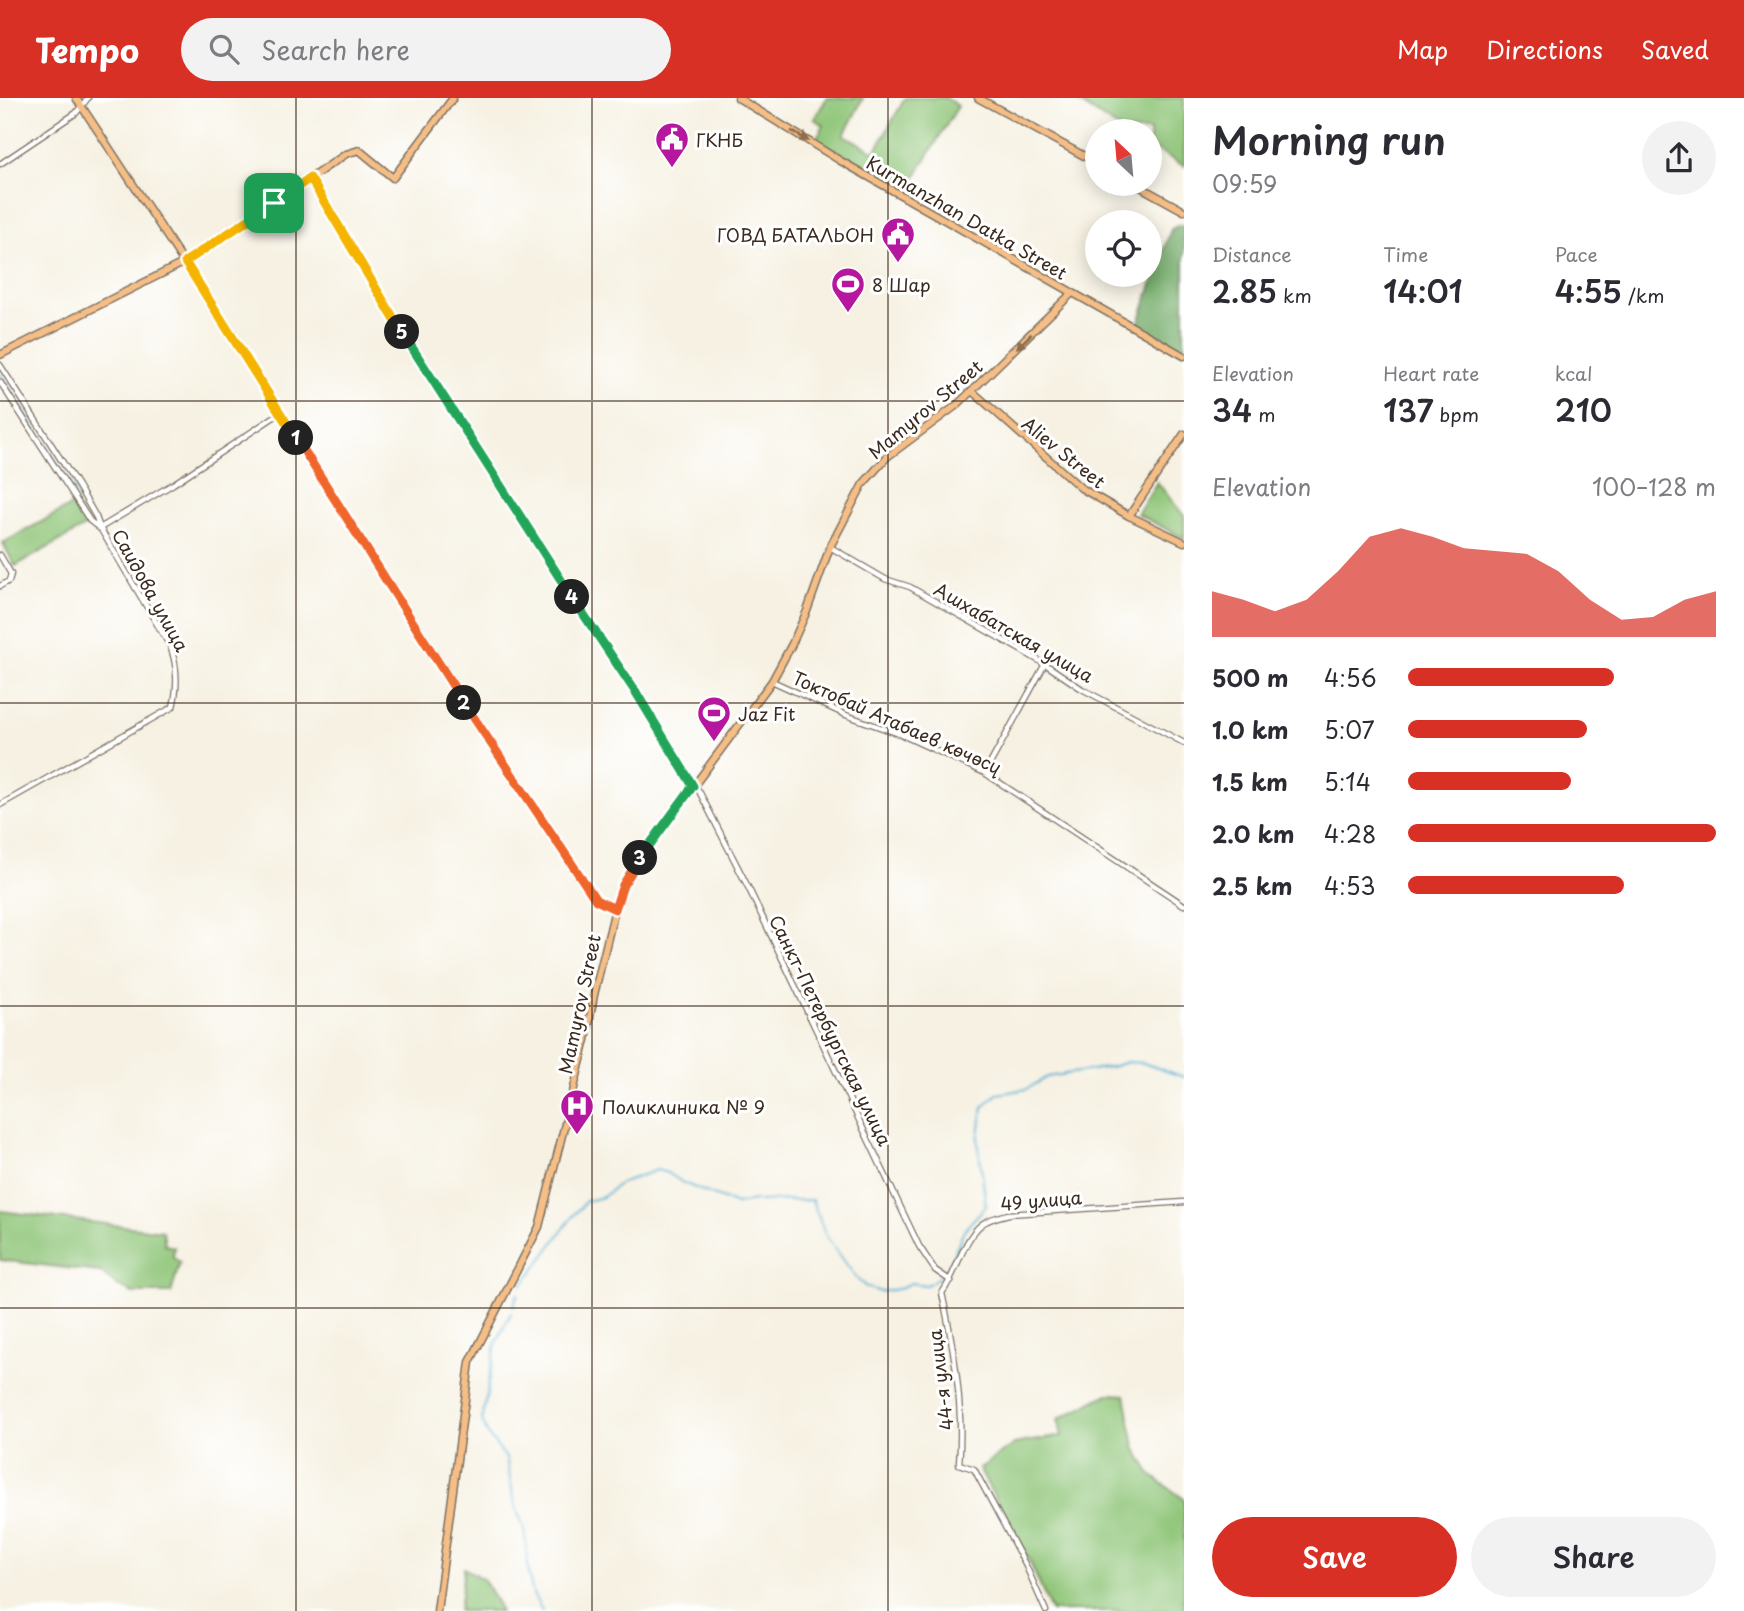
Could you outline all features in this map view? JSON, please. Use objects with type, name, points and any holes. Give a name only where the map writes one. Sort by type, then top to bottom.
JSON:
[{"type":"main road","points":[[76,98],[185,262],[487,738],[583,883],[596,900],[615,909]]},
{"type":"main road","points":[[0,355],[185,262],[346,154],[359,150],[393,178],[453,98]]},
{"type":"main road","name":"Kurmanzhan Datka Street","points":[[738,98],[910,201],[1184,356]]},
{"type":"main road","points":[[978,98],[1085,156]]},
{"type":"main road","points":[[1157,196],[1184,211]]},
{"type":"main road","name":"Mamyrov Street","points":[[437,1611],[470,1362],[539,1227],[615,909],[629,874],[772,681],[807,611],[830,547],[863,484],[875,468],[972,391],[1072,293]]},
{"type":"main road","name":"Aliev Street","points":[[972,391],[1081,488],[1129,516],[1184,542]]},
{"type":"main road","points":[[1129,516],[1184,434]]},
{"type":"street","points":[[0,164],[76,113],[88,98]]},
{"type":"street","name":"Санкт-Петербургская улица","points":[[310,178],[402,333],[699,793],[734,858],[919,1246],[935,1270],[951,1281]]},
{"type":"street","name":"Саидова улица","points":[[0,365],[78,486],[149,610],[176,660],[177,691],[173,707],[0,805]]},
{"type":"street","name":"Саидова улица","points":[[0,382],[90,522],[100,528]]},
{"type":"street","points":[[100,528],[173,484],[280,413]]},
{"type":"street","name":"Ашхабатская улица","points":[[830,547],[885,579],[910,587],[1045,664],[1082,689],[1184,743]]},
{"type":"street","points":[[0,555],[11,574],[9,581],[0,586]]},
{"type":"street","points":[[985,773],[1045,664]]},
{"type":"street","name":"Токтобай Атабаев көчөсү","points":[[772,681],[985,773],[1184,905]]},
{"type":"street","name":"49 улица","points":[[942,1293],[981,1224],[994,1218],[1009,1214],[1184,1202]]},
{"type":"street","name":"44-я улица","points":[[942,1293],[953,1344],[962,1427],[959,1464],[974,1469],[1026,1566],[1046,1611]]},
{"type":"green space","points":[[827,98],[863,98],[844,135],[875,152],[905,98],[946,98],[958,106],[907,190],[816,139],[824,125],[814,119]]},
{"type":"green space","points":[[1072,98],[1120,98],[1127,102],[1124,98],[1184,98],[1184,166],[1162,153],[1162,119],[1104,119]]},
{"type":"green space","points":[[1184,225],[1184,351],[1138,325],[1151,287],[1162,287],[1162,255],[1172,228]]},
{"type":"green space","points":[[1157,482],[1184,516],[1184,538],[1137,514]]},
{"type":"green space","points":[[74,504],[86,526],[15,566],[3,543]]},
{"type":"green space","points":[[0,1211],[163,1231],[165,1245],[174,1247],[173,1258],[180,1262],[171,1293],[133,1293],[117,1286],[100,1272],[0,1260]]},
{"type":"green space","points":[[1108,1394],[1125,1395],[1135,1447],[1151,1475],[1184,1499],[1182,1611],[1051,1611],[1030,1562],[979,1469],[1014,1444],[1062,1436],[1058,1419]]},
{"type":"green space","points":[[464,1568],[484,1580],[501,1611],[459,1611]]},
{"type":"waterway","points":[[0,373],[92,519]]},
{"type":"waterway","points":[[943,1272],[948,1267],[964,1230],[986,1206],[978,1141],[983,1107],[997,1094],[1027,1089],[1047,1077],[1127,1062],[1143,1063],[1184,1077]]},
{"type":"waterway","points":[[522,1286],[586,1201],[603,1197],[620,1183],[657,1170],[736,1204],[812,1200],[826,1236],[866,1287],[881,1292],[902,1288],[910,1283],[927,1285],[939,1277]]},
{"type":"waterway","points":[[513,1307],[518,1294]]},
{"type":"waterway","points":[[511,1313],[496,1343],[482,1420],[488,1435],[506,1458],[515,1505],[525,1530],[529,1577],[533,1594],[542,1611]]},
{"type":"place","name":"ГКНБ","points":[[672,169]]},
{"type":"place","name":"ГОВД БАТАЛЬОН","points":[[898,264]]},
{"type":"place","name":"8 Шар","points":[[848,314]]},
{"type":"place","name":"Jaz Fit","points":[[714,743]]},
{"type":"place","name":"Поликлиника № 9","points":[[577,1136]]},
{"type":"route","points":[[310,178],[402,333],[612,660],[637,694],[693,786],[629,874],[615,909],[596,900],[583,883],[378,568],[185,262],[274,203],[310,178]]}]
